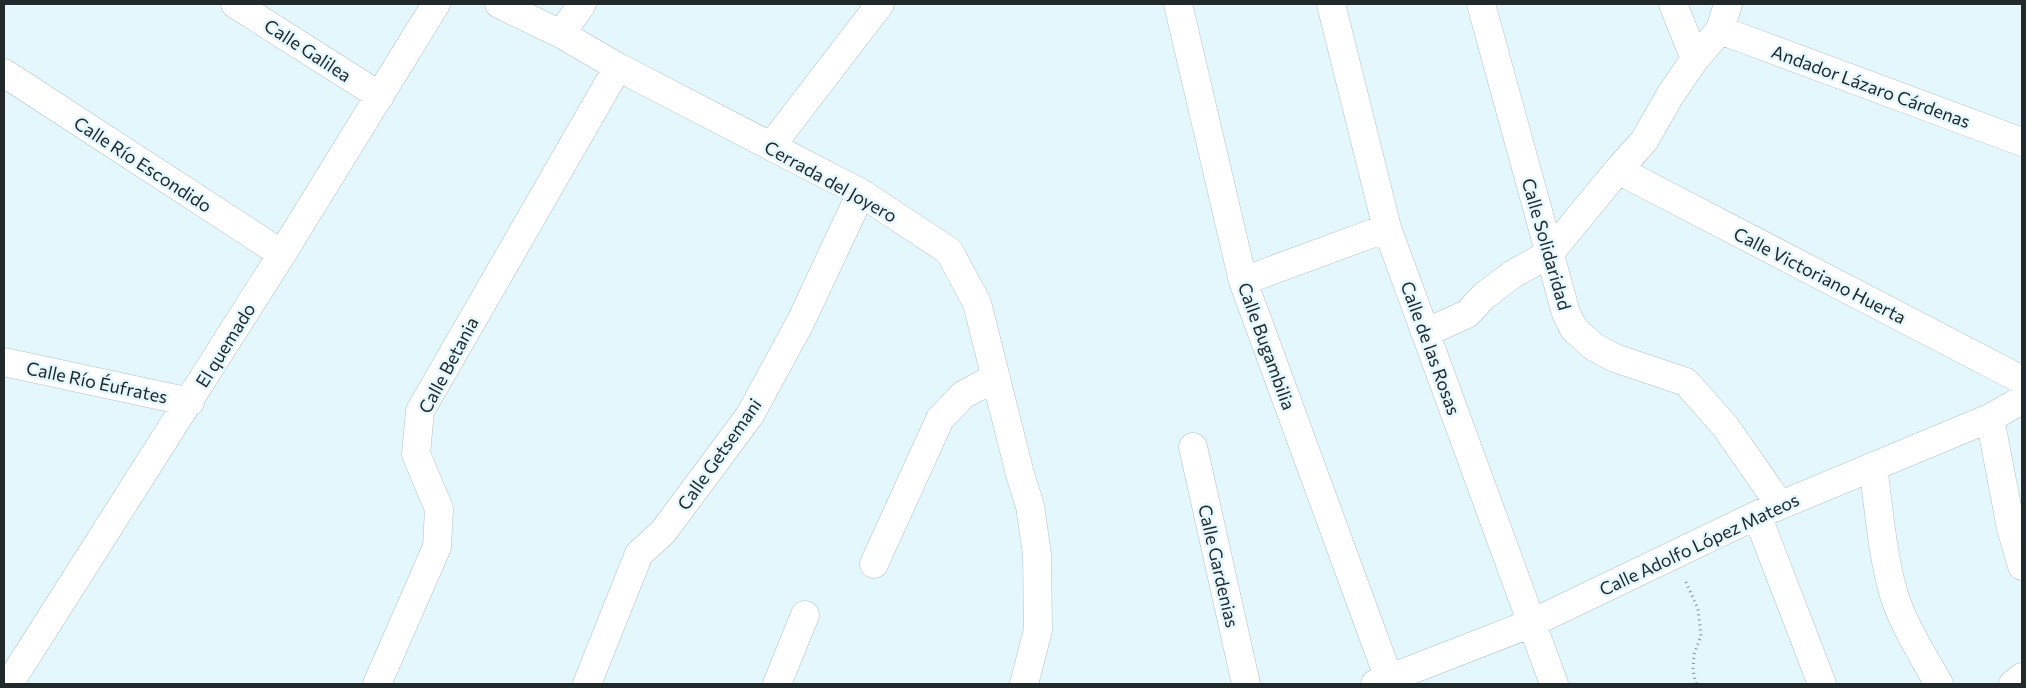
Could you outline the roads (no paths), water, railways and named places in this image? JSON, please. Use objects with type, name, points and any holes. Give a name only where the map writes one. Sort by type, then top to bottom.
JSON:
[{"type":"street","name":"Calle Galilea","points":[[236,4],[380,96]]},
{"type":"street","name":"El quemado","points":[[9,684],[190,402],[436,4]]},
{"type":"street","name":"Cerrada del Joyero","points":[[499,4],[561,34],[618,67],[861,193],[949,251],[977,303],[1020,474],[1030,506],[1037,554],[1038,630],[1024,684]]},
{"type":"street","points":[[561,34],[582,4]]},
{"type":"street","points":[[770,146],[880,4]]},
{"type":"street","name":"Calle Bugambilia","points":[[1178,4],[1243,281],[1397,680]]},
{"type":"street","name":"Calle de las Rosas","points":[[1331,4],[1387,228],[1554,684]]},
{"type":"street","name":"Calle Solidaridad","points":[[1482,4],[1566,313],[1574,329],[1594,347],[1615,358],[1686,382],[1725,426],[1768,510],[1822,684]]},
{"type":"street","points":[[1673,4],[1695,59]]},
{"type":"street","points":[[1425,333],[1466,314],[1484,296],[1513,274],[1549,254],[1644,141],[1671,94],[1695,59],[1720,30],[1728,4]]},
{"type":"street","name":"Andador Lázaro Cárdenas","points":[[1720,30],[2022,142]]},
{"type":"street","name":"Calle Betania","points":[[377,684],[437,547],[439,509],[416,454],[420,411],[618,67]]},
{"type":"street","name":"Calle Río Escondido","points":[[4,73],[282,254]]},
{"type":"street","name":"Calle Victoriano Huerta","points":[[1618,170],[2022,380]]},
{"type":"street","name":"Calle Getsemani","points":[[587,684],[639,554],[663,532],[750,415],[801,321],[861,193]]},
{"type":"street","points":[[1243,281],[1387,228]]},
{"type":"street","name":"Calle Río Éufrates","points":[[4,362],[190,402]]},
{"type":"street","points":[[874,564],[940,419],[963,395],[996,377]]},
{"type":"street","name":"Calle Adolfo López Mateos","points":[[1397,680],[1532,623],[1768,510],[1990,418],[2022,400]]},
{"type":"street","points":[[1990,418],[2011,528],[2022,566]]},
{"type":"street","name":"Calle Gardenias","points":[[1193,447],[1246,684]]},
{"type":"street","points":[[1873,466],[1884,553],[1895,596],[1915,641],[1939,684]]},
{"type":"street","points":[[777,684],[805,615]]},
{"type":"street","points":[[2013,684],[2022,678]]}]
